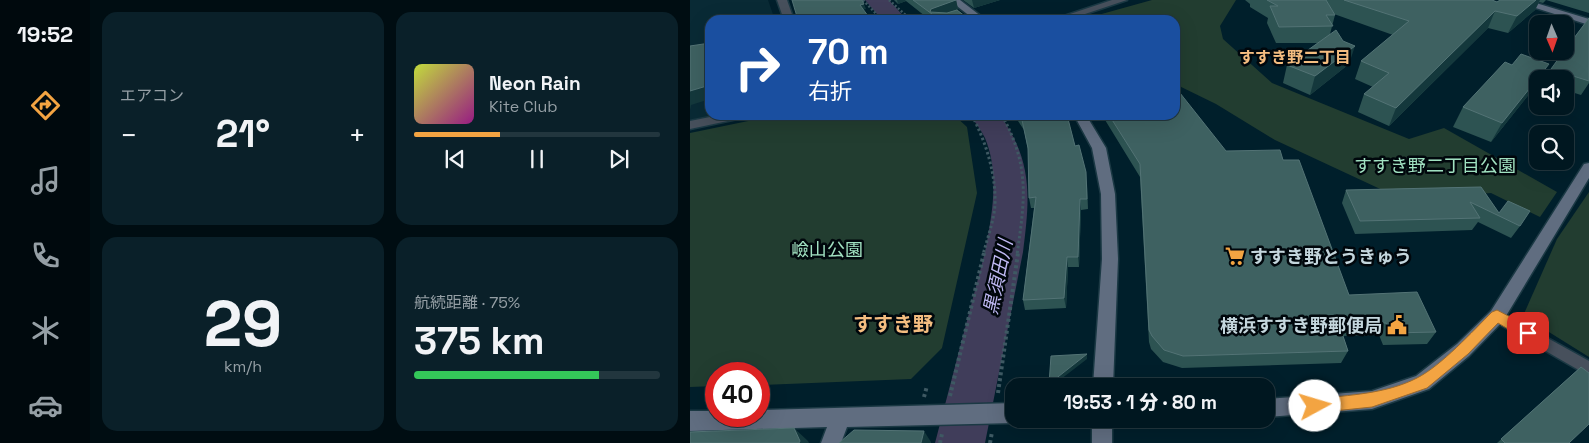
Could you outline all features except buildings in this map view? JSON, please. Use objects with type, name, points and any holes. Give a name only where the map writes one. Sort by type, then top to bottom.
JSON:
[{"type":"street","points":[[782,0],[787,15]]},
{"type":"street","points":[[954,0],[974,15]]},
{"type":"street","points":[[1072,15],[1122,0]]},
{"type":"street","points":[[1516,0],[1589,22]]},
{"type":"street","points":[[957,15],[968,11]]},
{"type":"street","points":[[690,125],[714,120]]},
{"type":"street","points":[[1083,120],[1099,148],[1108,194],[1110,259],[1103,378]]},
{"type":"street","points":[[1275,407],[1372,400],[1422,384],[1463,350],[1497,316],[1586,178]]},
{"type":"street","points":[[690,421],[998,414]]},
{"type":"street","points":[[831,443],[840,419]]},
{"type":"street","points":[[1102,428],[1102,443]]},
{"type":"lane","points":[[1497,316],[1589,369]]},
{"type":"path","points":[[862,0],[877,15]]},
{"type":"path","points":[[889,0],[906,15]]},
{"type":"path","points":[[940,443],[950,414],[995,206],[992,167],[982,135],[974,120]]},
{"type":"path","points":[[998,414],[1024,207],[1024,183],[1015,142],[1004,120]]},
{"type":"shaded area","points":[[690,0],[768,0],[773,15],[705,15],[705,117],[690,120]]},
{"type":"green space","name":"すすき野二丁目公園","points":[[1152,0],[1236,0],[1220,26],[1223,39],[1272,83],[1409,139],[1444,128],[1557,192],[1540,217],[1491,193],[1406,201],[1275,140],[1216,104],[1180,86],[1180,15],[1098,15]]},
{"type":"green space","name":"嶮山公園","points":[[754,120],[959,120],[967,127],[977,193],[942,348],[911,379],[770,385],[770,362],[705,362],[705,386],[690,387],[690,133]]},
{"type":"green space","points":[[1589,192],[1589,357],[1523,316],[1557,239]]},
{"type":"waterway","name":"黒須田川","points":[[876,0],[890,15]]},
{"type":"waterway","name":"黒須田川","points":[[960,443],[998,282],[1009,221],[1011,191],[1008,163],[1000,137],[988,120]]},
{"type":"place","name":"すすき野とうきゅう","points":[[1235,256]]},
{"type":"place","name":"横浜すすき野郵便局","points":[[1397,325]]},
{"type":"district","name":"すすき野二丁目","points":[[1295,57]]},
{"type":"district","name":"すすき野","points":[[893,324]]},
{"type":"route","points":[[1315,406],[1372,400],[1422,384],[1463,350],[1497,316],[1528,333]]}]
